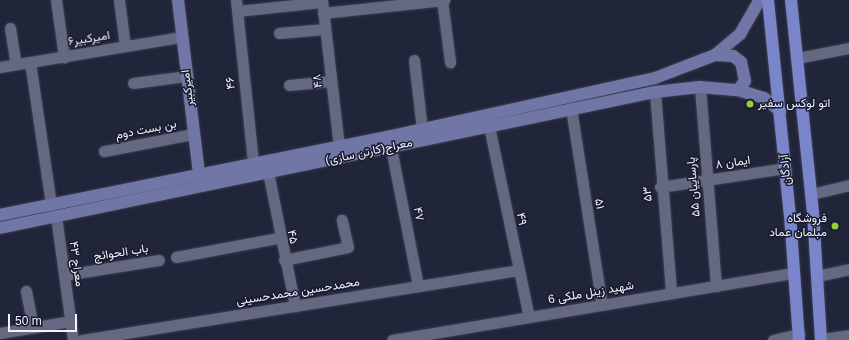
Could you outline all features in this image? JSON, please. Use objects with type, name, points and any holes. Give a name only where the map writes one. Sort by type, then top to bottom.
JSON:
[{"type":"main road","name":"آزادگان","points":[[768,0],[780,111],[799,337]]},
{"type":"main road","name":"آزادگان","points":[[791,0],[811,194],[821,340]]},
{"type":"street","points":[[56,0],[64,56]]},
{"type":"street","points":[[119,0],[125,46]]},
{"type":"street","name":"امیرکبیر","points":[[178,0],[199,181]]},
{"type":"street","points":[[236,5],[322,5],[443,0],[450,62]]},
{"type":"street","points":[[715,55],[740,34],[760,0]]},
{"type":"street","name":"۴۶","points":[[236,5],[253,163]]},
{"type":"street","name":"۴۸","points":[[322,5],[339,146]]},
{"type":"street","points":[[10,28],[16,64]]},
{"type":"street","points":[[279,33],[325,29]]},
{"type":"street","name":"امیرکبیر۶","points":[[0,67],[182,37]]},
{"type":"street","points":[[797,58],[849,48]]},
{"type":"street","points":[[715,55],[733,56],[741,62],[745,80],[738,90]]},
{"type":"street","name":"معراج(کارتن سازی)","points":[[0,228],[199,181],[253,163],[422,129],[654,78],[715,55]]},
{"type":"street","points":[[414,60],[422,129]]},
{"type":"street","points":[[30,62],[51,204]]},
{"type":"street","points":[[133,83],[186,76]]},
{"type":"street","points":[[289,85],[331,81]]},
{"type":"street","name":"معراج(کارتن سازی)","points":[[0,215],[51,204],[268,172],[391,148],[571,108],[655,92],[700,87],[738,90],[764,98],[780,111]]},
{"type":"street","name":"پارساییان ۵۵","points":[[700,87],[705,180],[716,286]]},
{"type":"street","name":"۵۳","points":[[655,92],[660,187],[671,293]]},
{"type":"street","name":"۵۱","points":[[571,108],[602,305]]},
{"type":"street","name":"۴۹","points":[[489,126],[528,317]]},
{"type":"street","name":"بن بست دوم","points":[[104,152],[193,134]]},
{"type":"street","name":"۴۷","points":[[391,148],[418,286]]},
{"type":"street","name":"۸ ایمان","points":[[660,187],[785,168]]},
{"type":"street","name":"۴۵","points":[[268,172],[278,238],[295,306]]},
{"type":"street","points":[[811,194],[849,185]]},
{"type":"street","name":"معراج ۴۳","points":[[56,216],[73,340]]},
{"type":"street","points":[[284,260],[348,247],[342,220]]},
{"type":"street","points":[[176,257],[278,238]]},
{"type":"street","name":"باب الحوائج","points":[[64,275],[159,260]]},
{"type":"street","points":[[817,276],[849,269]]},
{"type":"street","name":"محمدحسین محمدحسینی","points":[[82,340],[518,270]]},
{"type":"street","name":"6 شهید زینل ملکی","points":[[392,340],[794,273]]},
{"type":"street","points":[[26,290],[33,327]]},
{"type":"street","points":[[0,332],[71,321]]},
{"type":"street","points":[[821,340],[849,335]]},
{"type":"street","points":[[773,340],[799,337]]},
{"type":"place","name":"اتو لوکس سفیر","points":[[750,104]]},
{"type":"place","name":"فروشگاه مبلمان عماد","points":[[835,226]]}]
